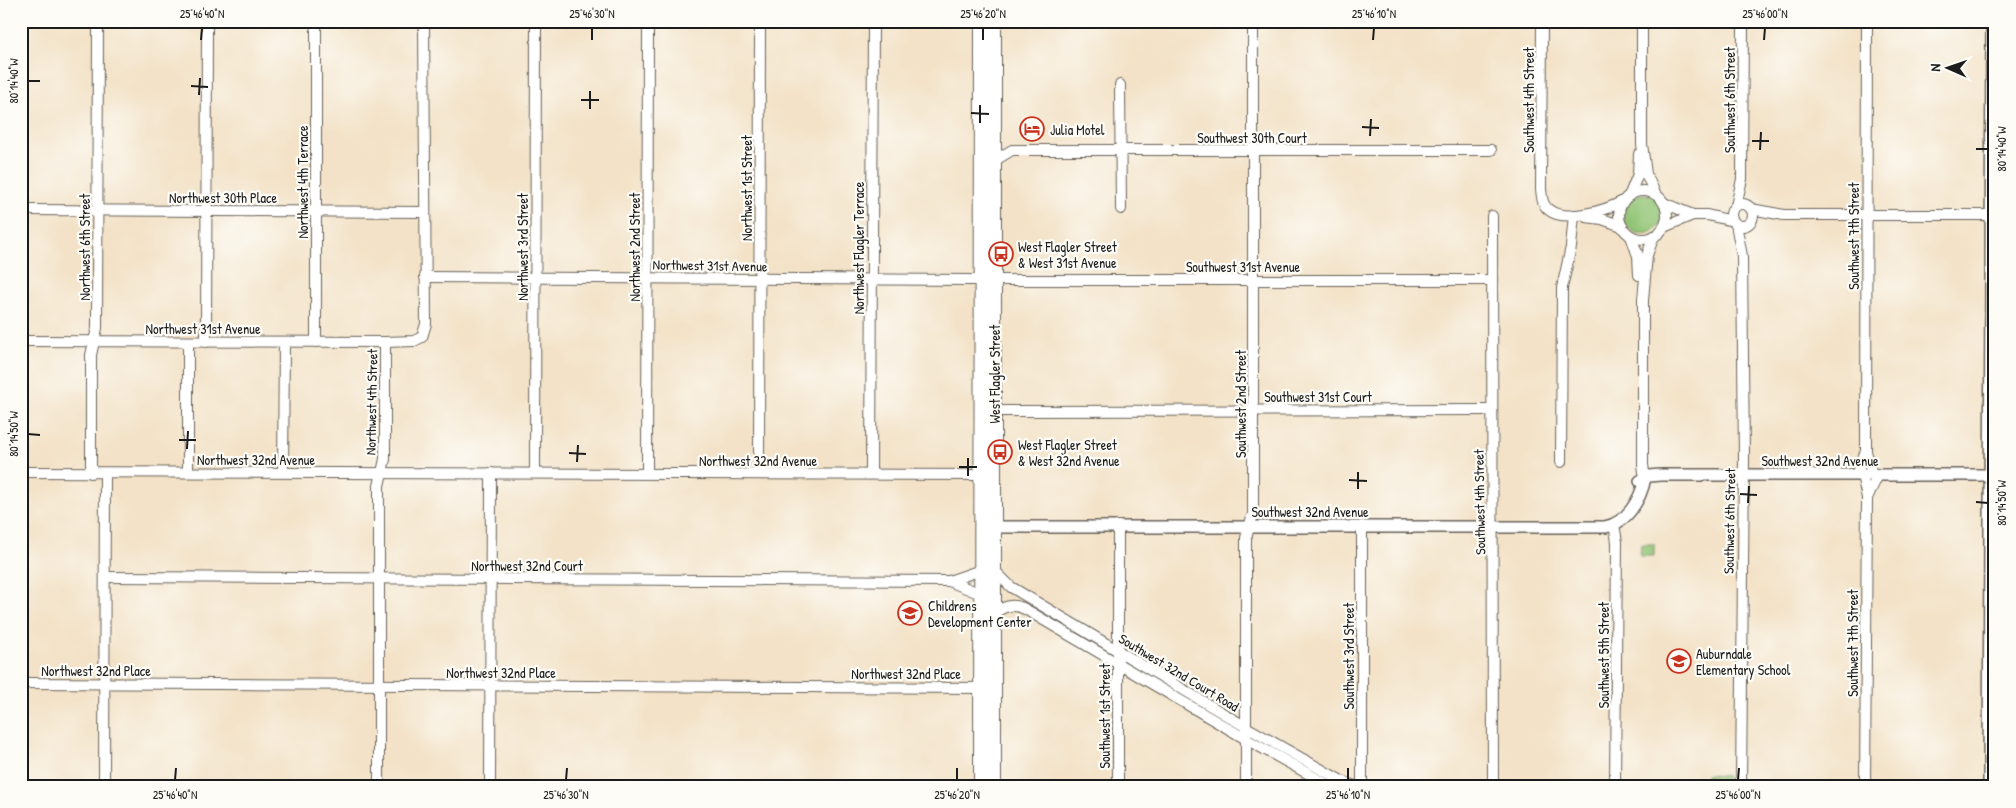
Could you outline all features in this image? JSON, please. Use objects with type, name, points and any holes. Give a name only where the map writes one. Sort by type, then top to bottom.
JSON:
[{"type":"main road","name":"West Flagler Street","points":[[981,787],[981,594],[988,570],[994,527],[994,411],[988,279],[982,21]]},
{"type":"main road","name":"West Flagler Street","points":[[994,21],[994,161],[988,279],[981,542],[988,570],[994,613],[994,787]]},
{"type":"main road","points":[[1991,787],[1994,475],[1994,21]]},
{"type":"main road","points":[[982,475],[994,465]]},
{"type":"main road","points":[[981,542],[994,527]]},
{"type":"street","name":"Northwest 6th Street","points":[[91,473],[91,355],[97,328],[98,21]]},
{"type":"street","points":[[206,342],[207,21]]},
{"type":"street","name":"Northwest 4th Terrace","points":[[316,21],[316,342]]},
{"type":"street","name":"Northwest 4th Street","points":[[379,787],[379,486],[385,459],[385,342],[418,340],[424,334],[426,324],[424,21]]},
{"type":"street","name":"Northwest 3rd Street","points":[[535,473],[536,21]]},
{"type":"street","name":"Northwest 2nd Street","points":[[647,473],[648,21]]},
{"type":"street","name":"Northwest 1st Street","points":[[759,474],[760,21]]},
{"type":"street","name":"Northwest Flagler Terrace","points":[[871,474],[872,21]]},
{"type":"street","name":"Southwest 2nd Street","points":[[1246,787],[1246,538],[1253,514],[1254,410],[1253,21]]},
{"type":"street","name":"Southwest 4th Street","points":[[1542,21],[1543,202],[1550,211],[1559,214],[1578,215]]},
{"type":"street","points":[[1642,21],[1642,144],[1646,174],[1655,193],[1664,203],[1693,214],[1706,215],[1742,226],[1784,215]]},
{"type":"street","name":"Southwest 6th Street","points":[[1734,208],[1742,179],[1743,21]]},
{"type":"street","name":"Southwest 7th Street","points":[[1865,787],[1867,21]]},
{"type":"street","points":[[1120,85],[1121,209]]},
{"type":"street","name":"Southwest 30th Court","points":[[994,142],[1012,150],[1491,150]]},
{"type":"street","points":[[1642,144],[1639,152],[1638,174],[1619,215],[1622,226],[1631,236],[1639,261],[1640,291],[1643,300]]},
{"type":"street","points":[[994,161],[1012,150]]},
{"type":"street","name":"Southwest 6th Street","points":[[1742,179],[1750,207]]},
{"type":"street","points":[[1578,215],[1610,208],[1641,190],[1655,193]]},
{"type":"street","points":[[1664,203],[1667,216],[1664,227]]},
{"type":"street","points":[[1706,215],[1742,204],[1784,215],[1994,216]]},
{"type":"street","points":[[1750,207],[1753,215],[1750,223]]},
{"type":"street","points":[[1734,208],[1731,215],[1735,223]]},
{"type":"street","name":"Northwest 30th Place","points":[[21,210],[425,212]]},
{"type":"street","points":[[1631,236],[1642,239],[1654,236],[1664,227],[1693,214]]},
{"type":"street","points":[[1578,215],[1602,219],[1622,226]]},
{"type":"street","points":[[1561,462],[1562,288],[1578,215]]},
{"type":"street","name":"Southwest 4th Street","points":[[1492,216],[1492,787]]},
{"type":"street","name":"Southwest 6th Street","points":[[1735,223],[1742,256],[1744,475],[1741,787]]},
{"type":"street","name":"Southwest 6th Street","points":[[1742,256],[1750,223]]},
{"type":"street","points":[[1619,521],[1628,516],[1645,478],[1643,459],[1643,300],[1646,260],[1654,236]]},
{"type":"street","name":"Northwest 31st Avenue","points":[[425,277],[988,279]]},
{"type":"street","name":"Southwest 31st Avenue","points":[[988,279],[1492,280]]},
{"type":"street","name":"Northwest 31st Avenue","points":[[21,341],[385,342]]},
{"type":"street","points":[[188,342],[188,472]]},
{"type":"street","points":[[283,472],[284,342]]},
{"type":"street","name":"Southwest 31st Court","points":[[994,411],[1492,410]]},
{"type":"street","name":"Southwest 7th Street","points":[[1866,451],[1866,498]]},
{"type":"street","name":"Northwest 32nd Avenue","points":[[21,472],[982,475]]},
{"type":"street","points":[[104,787],[105,473]]},
{"type":"street","points":[[490,787],[491,473]]},
{"type":"street","name":"Southwest 32nd Avenue","points":[[1645,478],[1660,475],[1994,475]]},
{"type":"street","name":"Southwest 32nd Avenue","points":[[994,527],[1602,527],[1619,521]]},
{"type":"street","name":"Southwest 5th Street","points":[[1616,787],[1617,542],[1619,521]]},
{"type":"street","name":"Southwest 1st Street","points":[[1118,526],[1118,787]]},
{"type":"street","name":"Southwest 3rd Street","points":[[1362,526],[1362,787]]},
{"type":"street","name":"Northwest 32nd Court","points":[[105,577],[949,581],[988,570]]},
{"type":"street","name":"Southwest 32nd Court Road","points":[[988,570],[1011,587],[1118,652],[1246,727],[1340,780],[1357,787]]},
{"type":"street","name":"Northwest 32nd Court","points":[[949,581],[981,594]]},
{"type":"street","name":"Southwest 32nd Court Road","points":[[994,613],[1009,605],[1018,606],[1316,782],[1332,787]]},
{"type":"street","name":"Northwest 32nd Place","points":[[21,683],[982,688]]},
{"type":"green space","points":[[1643,194],[1657,200],[1663,214],[1657,228],[1643,234],[1629,228],[1623,214],[1629,200]]},
{"type":"green space","points":[[1641,544],[1654,544],[1654,556],[1640,556]]},
{"type":"green space","points":[[1706,775],[1727,776],[1727,787],[1706,787]]},
{"type":"place","name":"Julia Motel","points":[[1032,129]]},
{"type":"place","name":"West Flagler Street & West 31st Avenue","points":[[1001,254]]},
{"type":"place","name":"West Flagler Street & West 32nd Avenue","points":[[1000,452]]},
{"type":"place","name":"Childrens Development Center","points":[[910,613]]},
{"type":"place","name":"Auburndale Elementary School","points":[[1679,661]]}]
